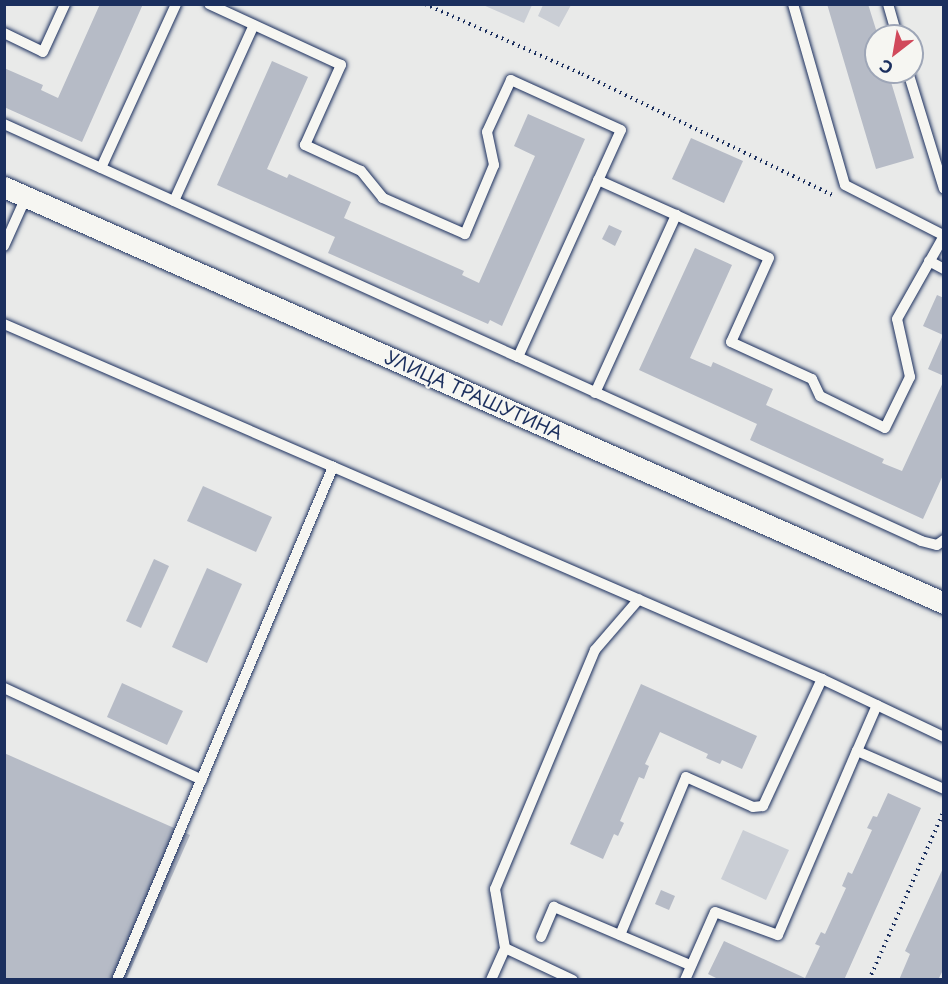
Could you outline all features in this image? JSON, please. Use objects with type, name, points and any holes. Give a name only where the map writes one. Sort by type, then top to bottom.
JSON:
[{"type":"street","name":"УЛИЦА ТРАШУТИНА","points":[[4,188],[944,603]]},
{"type":"lane","points":[[4,33],[43,52],[65,4]]},
{"type":"lane","points":[[101,168],[176,4]]},
{"type":"lane","points":[[209,4],[341,65],[305,146],[361,171],[383,198],[465,234],[494,165],[487,132],[511,80],[621,130],[518,357]]},
{"type":"lane","points":[[598,180],[769,258],[730,342],[812,379],[820,396],[885,428],[910,377],[897,320],[943,235],[845,185],[793,4]]},
{"type":"lane","points":[[888,4],[894,24]]},
{"type":"lane","points":[[174,201],[254,25]]},
{"type":"lane","points":[[912,84],[944,189]]},
{"type":"lane","points":[[4,124],[921,541],[937,545],[944,540]]},
{"type":"lane","points":[[4,246],[26,197]]},
{"type":"lane","points":[[595,393],[676,215]]},
{"type":"lane","points":[[928,261],[944,269]]},
{"type":"lane","points":[[4,324],[822,679],[944,737]]},
{"type":"lane","points":[[117,980],[333,467]]},
{"type":"lane","points":[[491,980],[505,948],[495,890],[595,650],[639,599]]},
{"type":"lane","points":[[620,935],[686,777],[753,807],[763,806],[822,679]]},
{"type":"lane","points":[[4,688],[202,780]]},
{"type":"lane","points":[[685,980],[715,912],[778,935],[877,705]]},
{"type":"lane","points":[[857,751],[944,789]]},
{"type":"lane","points":[[541,937],[554,907],[690,965]]},
{"type":"lane","points":[[505,948],[573,980]]},
{"type":"path","points":[[425,4],[582,74],[840,199]]},
{"type":"path","points":[[869,980],[944,811]]},
{"type":"shaded area","points":[[543,4],[571,5],[559,27],[538,16]]},
{"type":"shaded area","points":[[483,5],[532,5],[524,23]]},
{"type":"shaded area","points":[[743,830],[789,850],[766,900],[721,879]]},
{"type":"building","points":[[100,4],[143,4],[82,142],[4,107],[4,68],[43,85],[41,90],[58,98]]},
{"type":"building","points":[[827,4],[868,4],[874,24],[864,24],[864,84],[892,84],[914,158],[876,169]]},
{"type":"building","points":[[272,61],[308,77],[267,169],[287,178],[289,174],[351,202],[344,218],[464,271],[462,275],[479,283],[535,156],[514,146],[528,114],[585,139],[502,326],[490,320],[488,324],[328,253],[335,237],[217,185]]},
{"type":"building","points":[[691,138],[743,161],[724,203],[672,179]]},
{"type":"building","points":[[609,225],[622,231],[615,246],[602,239]]},
{"type":"building","points":[[695,248],[732,265],[690,358],[711,367],[713,362],[773,389],[766,405],[884,459],[882,463],[902,471],[944,380],[944,473],[923,519],[750,440],[757,424],[639,370]]},
{"type":"building","points":[[937,295],[944,298],[944,376],[928,369],[943,335],[923,326]]},
{"type":"building","points":[[203,486],[272,517],[256,552],[187,521]]},
{"type":"building","points":[[154,559],[169,566],[141,628],[126,621]]},
{"type":"building","points":[[207,568],[242,584],[207,663],[172,647]]},
{"type":"building","points":[[122,683],[183,711],[167,745],[107,717]]},
{"type":"building","points":[[641,684],[757,736],[742,769],[722,760],[720,764],[706,758],[708,754],[660,732],[645,764],[649,766],[644,779],[639,777],[620,821],[624,823],[618,836],[614,834],[603,859],[570,844]]},
{"type":"building","points":[[4,753],[190,835],[126,980],[4,980]]},
{"type":"building","points":[[888,793],[921,808],[844,980],[720,980],[708,974],[724,941],[805,978],[820,946],[815,944],[821,932],[825,934],[846,888],[842,886],[848,872],[852,874],[872,830],[867,828],[873,816],[877,817]]},
{"type":"building","points":[[944,866],[944,968],[938,980],[899,980],[910,954],[905,951]]},
{"type":"building","points":[[661,890],[675,896],[669,910],[655,904]]}]
